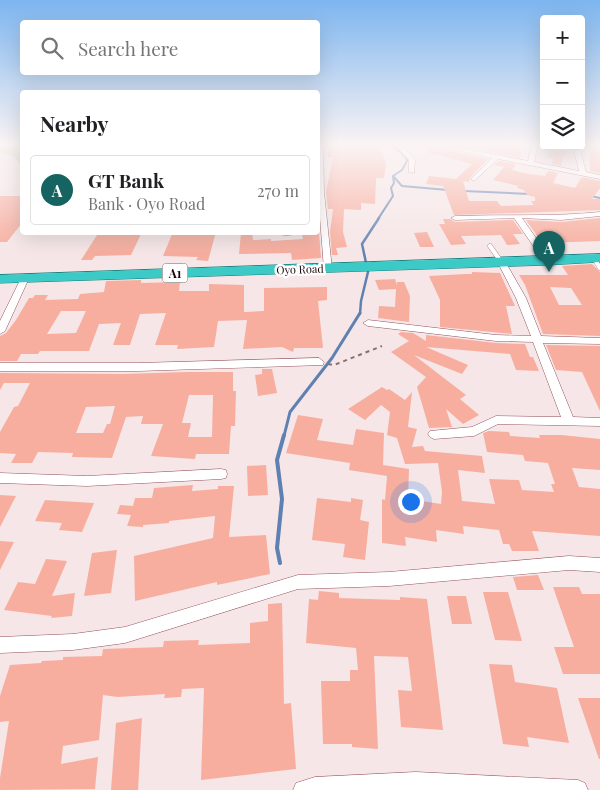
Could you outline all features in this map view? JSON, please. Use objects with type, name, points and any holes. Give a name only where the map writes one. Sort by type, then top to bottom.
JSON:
[{"type":"highway","name":"Oyo Road","points":[[0,279],[377,266],[598,261]]},
{"type":"street","points":[[320,212],[321,232],[328,269]]},
{"type":"street","points":[[455,218],[516,216],[561,218],[600,214]]},
{"type":"street","points":[[516,216],[548,261]]},
{"type":"street","points":[[502,263],[521,298],[568,420]]},
{"type":"street","points":[[0,331],[25,278]]},
{"type":"street","points":[[368,323],[496,338],[600,341]]},
{"type":"street","points":[[0,367],[138,367],[319,362]]},
{"type":"street","points":[[434,434],[474,431],[496,420],[600,422]]},
{"type":"street","points":[[0,478],[87,481],[220,474]]},
{"type":"street","points":[[0,645],[74,642],[125,635],[298,582],[389,579],[569,563],[600,565]]},
{"type":"street","points":[[303,790],[315,787],[416,782],[578,790]]},
{"type":"lane","points":[[490,246],[502,263]]},
{"type":"path","points":[[334,365],[382,346]]},
{"type":"building","points":[[328,181],[376,181],[375,204],[361,203],[361,210],[344,209],[343,232],[347,247],[336,248],[338,255],[332,255],[330,232],[333,209],[328,209],[326,192]]},
{"type":"building","points":[[427,181],[469,181],[463,181],[469,201],[497,201],[501,206],[534,205],[531,201],[535,201],[535,197],[527,195],[524,190],[517,188],[518,186],[497,181],[554,181],[553,183],[575,188],[580,181],[599,181],[600,188],[592,199],[600,199],[600,210],[454,215],[443,186],[426,184]]},
{"type":"building","points":[[0,196],[20,196],[20,226],[7,242],[0,242]]},
{"type":"building","points":[[600,218],[600,241],[542,243],[526,220],[561,222]]},
{"type":"building","points":[[443,219],[450,219],[455,222],[513,220],[523,234],[513,234],[520,244],[507,245],[501,235],[461,236],[466,244],[451,245],[439,224],[445,224]]},
{"type":"building","points":[[427,232],[434,247],[420,247],[414,233]]},
{"type":"building","points":[[97,235],[141,235],[131,255],[95,256],[92,260],[81,260]]},
{"type":"building","points":[[172,235],[215,235],[208,261],[196,260],[198,257],[163,256]]},
{"type":"building","points":[[241,235],[252,235],[253,240],[271,239],[271,241],[303,239],[302,235],[319,235],[321,258],[292,260],[291,253],[239,254]]},
{"type":"building","points":[[592,264],[600,272],[600,336],[543,334],[525,285],[519,275],[568,275],[562,266]],"holes":[[[550,287],[571,288],[582,305],[559,305]]]},
{"type":"building","points":[[472,272],[500,273],[515,306],[506,306],[512,334],[440,327],[440,300],[429,276],[472,274]]},
{"type":"building","points":[[395,279],[397,285],[397,282],[404,282],[410,296],[409,322],[378,318],[379,306],[395,307],[396,289],[379,290],[375,280]]},
{"type":"building","points":[[141,280],[141,283],[180,282],[179,291],[209,291],[209,284],[244,285],[244,312],[264,311],[264,288],[327,287],[327,300],[318,301],[323,348],[294,348],[293,352],[282,347],[243,349],[247,320],[218,321],[214,347],[177,349],[178,345],[155,345],[166,313],[140,314],[130,345],[113,345],[121,323],[99,324],[89,351],[40,351],[38,354],[21,354],[17,361],[0,361],[0,336],[6,333],[16,320],[29,298],[33,298],[35,295],[48,295],[45,300],[78,299],[80,294],[104,292],[106,281]],"holes":[[[61,311],[86,311],[76,333],[47,334]]]},
{"type":"building","points":[[401,332],[413,333],[426,341],[426,335],[496,343],[525,344],[530,357],[533,357],[539,371],[516,370],[510,354],[426,347],[468,365],[462,374],[414,355],[466,395],[460,399],[479,415],[463,424],[446,409],[452,427],[429,428],[417,387],[426,377],[391,352],[409,341],[398,334]]},
{"type":"building","points":[[546,345],[600,346],[600,411],[582,372],[556,370]]},
{"type":"building","points":[[262,369],[272,369],[277,393],[258,396],[255,375],[262,374]]},
{"type":"building","points":[[233,372],[233,391],[236,391],[235,426],[231,426],[229,454],[196,454],[195,459],[151,456],[163,424],[141,424],[143,416],[126,417],[112,458],[72,457],[73,453],[38,452],[32,463],[11,463],[16,454],[0,453],[0,432],[14,407],[18,406],[30,383],[4,383],[0,390],[0,373],[123,374]],"holes":[[[189,395],[213,395],[212,437],[188,437],[191,423],[182,423]],[[115,406],[110,424],[107,424],[103,433],[76,433],[86,407]]]},
{"type":"building","points":[[382,387],[387,390],[389,389],[405,400],[412,392],[408,427],[417,429],[412,447],[423,446],[425,451],[482,456],[485,473],[458,470],[462,501],[495,504],[489,479],[519,480],[522,490],[554,492],[551,484],[555,484],[548,463],[525,461],[523,455],[487,452],[483,433],[489,431],[509,432],[510,436],[540,438],[539,435],[562,435],[600,439],[600,470],[572,468],[579,487],[600,489],[600,536],[532,531],[539,551],[512,551],[509,544],[503,544],[499,530],[463,526],[464,534],[436,530],[437,542],[405,537],[406,546],[382,543],[382,499],[385,500],[387,476],[349,470],[350,463],[286,453],[298,415],[323,419],[317,440],[353,445],[356,429],[384,433],[383,465],[409,469],[408,499],[441,504],[442,492],[438,463],[405,464],[397,438],[387,435],[390,412],[381,405],[365,420],[348,409]]},
{"type":"building","points":[[266,465],[268,495],[248,496],[247,466]]},
{"type":"building","points":[[193,485],[192,491],[218,489],[218,486],[234,486],[229,537],[266,535],[270,574],[217,585],[217,582],[135,601],[134,556],[213,538],[215,516],[169,521],[169,523],[143,525],[143,527],[127,526],[131,515],[117,514],[120,505],[133,506],[135,498],[152,498],[154,488]]},
{"type":"building","points":[[0,495],[16,496],[0,527]]},
{"type":"building","points":[[317,498],[351,502],[351,498],[363,500],[360,520],[369,522],[365,560],[343,557],[345,544],[312,540]]},
{"type":"building","points":[[45,500],[94,503],[82,532],[59,530],[62,523],[35,521]]},
{"type":"building","points":[[0,541],[14,542],[0,570]]},
{"type":"building","points":[[117,550],[111,593],[84,596],[92,553]]},
{"type":"building","points":[[46,559],[67,561],[52,596],[75,593],[72,616],[51,618],[52,616],[4,610],[18,582],[35,584]]},
{"type":"building","points":[[538,575],[544,590],[517,590],[513,577]]},
{"type":"building","points":[[553,587],[579,587],[582,594],[600,594],[600,674],[563,674],[554,647],[574,647]]},
{"type":"building","points":[[319,591],[339,593],[339,598],[400,600],[400,597],[427,599],[443,730],[401,727],[398,690],[412,691],[408,657],[374,656],[378,749],[352,747],[352,744],[323,744],[321,681],[350,681],[350,670],[358,670],[356,648],[306,643],[309,599],[318,600]]},
{"type":"building","points":[[483,592],[508,592],[522,641],[495,640]]},
{"type":"building","points":[[447,596],[466,596],[472,624],[452,624]]},
{"type":"building","points":[[282,603],[284,704],[291,703],[296,769],[201,780],[204,688],[182,689],[181,697],[164,698],[165,694],[118,697],[103,695],[99,740],[63,746],[61,764],[98,757],[95,789],[0,790],[0,778],[9,721],[0,722],[0,696],[10,665],[63,660],[63,657],[102,656],[103,649],[163,647],[164,641],[199,640],[198,645],[250,643],[250,623],[268,621],[268,604]]},
{"type":"building","points":[[489,664],[512,665],[515,682],[557,688],[569,743],[527,737],[529,747],[503,744]]},
{"type":"building","points":[[578,698],[600,698],[600,759],[599,759]]},
{"type":"building","points":[[142,718],[138,790],[111,790],[116,723]]},
{"type":"waterway","points":[[378,219],[393,196],[391,188],[394,181]]},
{"type":"waterway","points":[[397,181],[402,186],[448,190]]},
{"type":"waterway","points":[[464,191],[530,194]]},
{"type":"waterway","points":[[591,196],[600,198]]},
{"type":"waterway","points":[[360,314],[368,272],[362,244],[379,218]]},
{"type":"waterway","points":[[284,436],[290,412],[332,358],[360,313]]},
{"type":"waterway","points":[[280,563],[277,548],[282,499],[277,460],[284,435]]},
{"type":"place","name":"GT Bank","points":[[549,272]]}]
